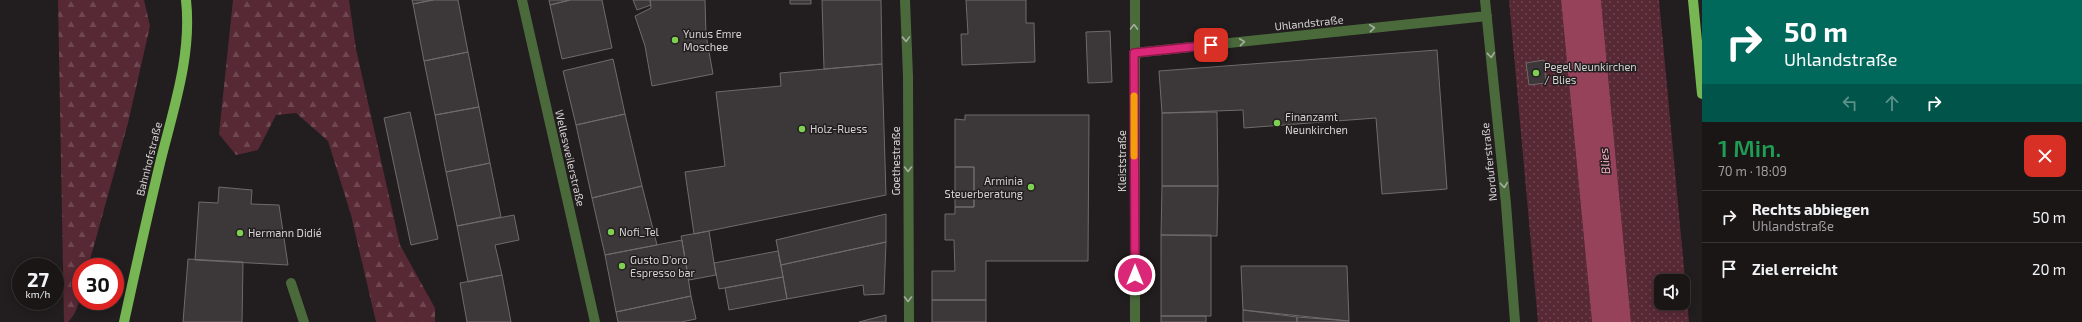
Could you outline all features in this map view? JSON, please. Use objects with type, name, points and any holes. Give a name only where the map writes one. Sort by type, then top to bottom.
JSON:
[{"type":"main road","name":"Bahnhofstraße","points":[[124,322],[140,244],[183,71],[188,31],[186,0]]},
{"type":"main road","points":[[1693,0],[1702,94]]},
{"type":"street","name":"Wellesweilerstraße","points":[[522,0],[595,322]]},
{"type":"street","name":"Goethestraße","points":[[905,0],[908,76],[908,322]]},
{"type":"street","name":"Kleiststraße","points":[[1135,0],[1135,322]]},
{"type":"street","name":"Norduferstraße","points":[[1485,0],[1515,322]]},
{"type":"street","name":"Uhlandstraße","points":[[1134,53],[1487,16]]},
{"type":"street","points":[[291,283],[304,322]]},
{"type":"green space","points":[[58,0],[144,0],[150,26],[128,123],[90,258],[72,258],[72,310],[76,310],[73,317],[68,322],[64,322]]},
{"type":"green space","points":[[233,0],[349,0],[356,49],[400,245],[435,308],[435,322],[376,322],[351,215],[328,141],[296,113],[276,115],[258,150],[236,155],[219,134]]},
{"type":"green space","points":[[1509,0],[1561,0],[1592,322],[1538,322]]},
{"type":"green space","points":[[1601,0],[1659,0],[1685,274],[1654,274],[1654,310],[1688,310],[1689,322],[1631,322]]},
{"type":"water","name":"Blies","points":[[1561,0],[1601,0],[1631,322],[1592,322]]},
{"type":"building","points":[[412,0],[433,0],[413,4]]},
{"type":"building","points":[[433,0],[458,0],[468,52],[424,61],[413,4]]},
{"type":"building","points":[[549,0],[570,0],[550,5]]},
{"type":"building","points":[[570,0],[602,0],[612,48],[562,59],[550,5]]},
{"type":"building","points":[[633,0],[650,0],[651,5],[637,10]]},
{"type":"building","name":"Yunus Emre Moschee","points":[[650,0],[705,0],[706,35],[713,74],[652,86],[645,46],[635,16],[651,8]]},
{"type":"building","points":[[790,0],[811,0],[811,4],[790,4]]},
{"type":"building","points":[[822,0],[881,0],[882,64],[824,69]]},
{"type":"building","points":[[966,0],[1026,0],[1026,23],[1034,23],[1035,62],[962,65],[961,34],[968,34]]},
{"type":"building","points":[[1110,31],[1112,82],[1088,83],[1086,32]]},
{"type":"building","name":"Finanzamt Neunkirchen","points":[[1437,50],[1447,189],[1382,194],[1376,118],[1244,128],[1243,110],[1162,113],[1159,71]]},
{"type":"building","points":[[468,52],[479,107],[435,115],[424,61]]},
{"type":"building","points":[[613,59],[625,114],[576,125],[563,71]]},
{"type":"building","name":"Pegel Neunkirchen / Blies","points":[[1544,60],[1546,83],[1529,85],[1526,63]]},
{"type":"building","name":"Holz-Ruess","points":[[882,64],[886,195],[694,234],[685,172],[725,166],[716,92],[781,86],[780,73]]},
{"type":"building","points":[[479,107],[490,163],[446,172],[435,115]]},
{"type":"building","points":[[410,112],[438,239],[411,245],[384,118]]},
{"type":"building","points":[[1217,112],[1218,186],[1162,186],[1162,113]]},
{"type":"building","points":[[625,114],[642,186],[592,198],[576,125]]},
{"type":"building","name":"Arminia Steuerberatung","points":[[965,115],[1089,115],[1088,261],[986,261],[986,300],[932,300],[932,271],[955,271],[954,240],[945,240],[945,214],[955,214],[955,207],[974,207],[974,167],[955,167],[955,119],[965,120]]},
{"type":"building","points":[[490,163],[501,217],[457,226],[446,172]]},
{"type":"building","points":[[955,167],[974,167],[974,207],[955,207]]},
{"type":"building","points":[[642,186],[657,245],[605,255],[592,198]]},
{"type":"building","points":[[1162,186],[1218,186],[1217,236],[1161,235]]},
{"type":"building","name":"Hermann Didié","points":[[219,187],[252,190],[251,204],[279,205],[288,265],[195,260],[199,202],[218,203]]},
{"type":"building","points":[[886,214],[886,242],[781,265],[776,240]]},
{"type":"building","points":[[514,215],[519,240],[495,245],[502,275],[468,282],[457,226]]},
{"type":"building","points":[[709,231],[716,275],[689,280],[681,236]]},
{"type":"building","points":[[1161,235],[1211,235],[1211,316],[1161,316]]},
{"type":"building","points":[[682,240],[691,296],[616,312],[605,255]]},
{"type":"building","points":[[886,242],[884,294],[864,295],[863,285],[787,299],[781,265]]},
{"type":"building","points":[[778,251],[783,277],[719,289],[714,263]]},
{"type":"building","points":[[188,259],[243,262],[242,322],[183,322]]},
{"type":"building","points":[[1241,266],[1347,266],[1349,321],[1243,310]]},
{"type":"building","points":[[502,275],[511,322],[467,322],[460,283]]},
{"type":"building","points":[[783,277],[787,299],[729,310],[725,288]]},
{"type":"building","points":[[691,296],[696,319],[681,322],[618,322],[616,312]]},
{"type":"building","points":[[932,300],[986,300],[986,322],[932,322]]},
{"type":"building","points":[[1243,310],[1297,317],[1297,322],[1243,322]]},
{"type":"building","points":[[886,315],[886,322],[859,322]]},
{"type":"building","points":[[1161,316],[1206,316],[1206,322],[1161,322]]},
{"type":"building","points":[[1297,317],[1349,321],[1349,322],[1297,322]]},
{"type":"slow traffic","points":[[1134,96],[1134,156]]},
{"type":"place","name":"Yunus Emre Moschee","points":[[675,40]]},
{"type":"place","name":"Pegel Neunkirchen / Blies","points":[[1536,73]]},
{"type":"place","name":"Finanzamt Neunkirchen","points":[[1277,123]]},
{"type":"place","name":"Holz-Ruess","points":[[802,129]]},
{"type":"place","name":"Arminia Steuerberatung","points":[[1031,187]]},
{"type":"place","name":"Nofi_Tel","points":[[611,232]]},
{"type":"place","name":"Hermann Didié","points":[[240,233]]},
{"type":"place","name":"Gusto D'oro Espresso bar","points":[[622,266]]},
{"type":"route","points":[[1135,275],[1134,53],[1211,45]]}]
